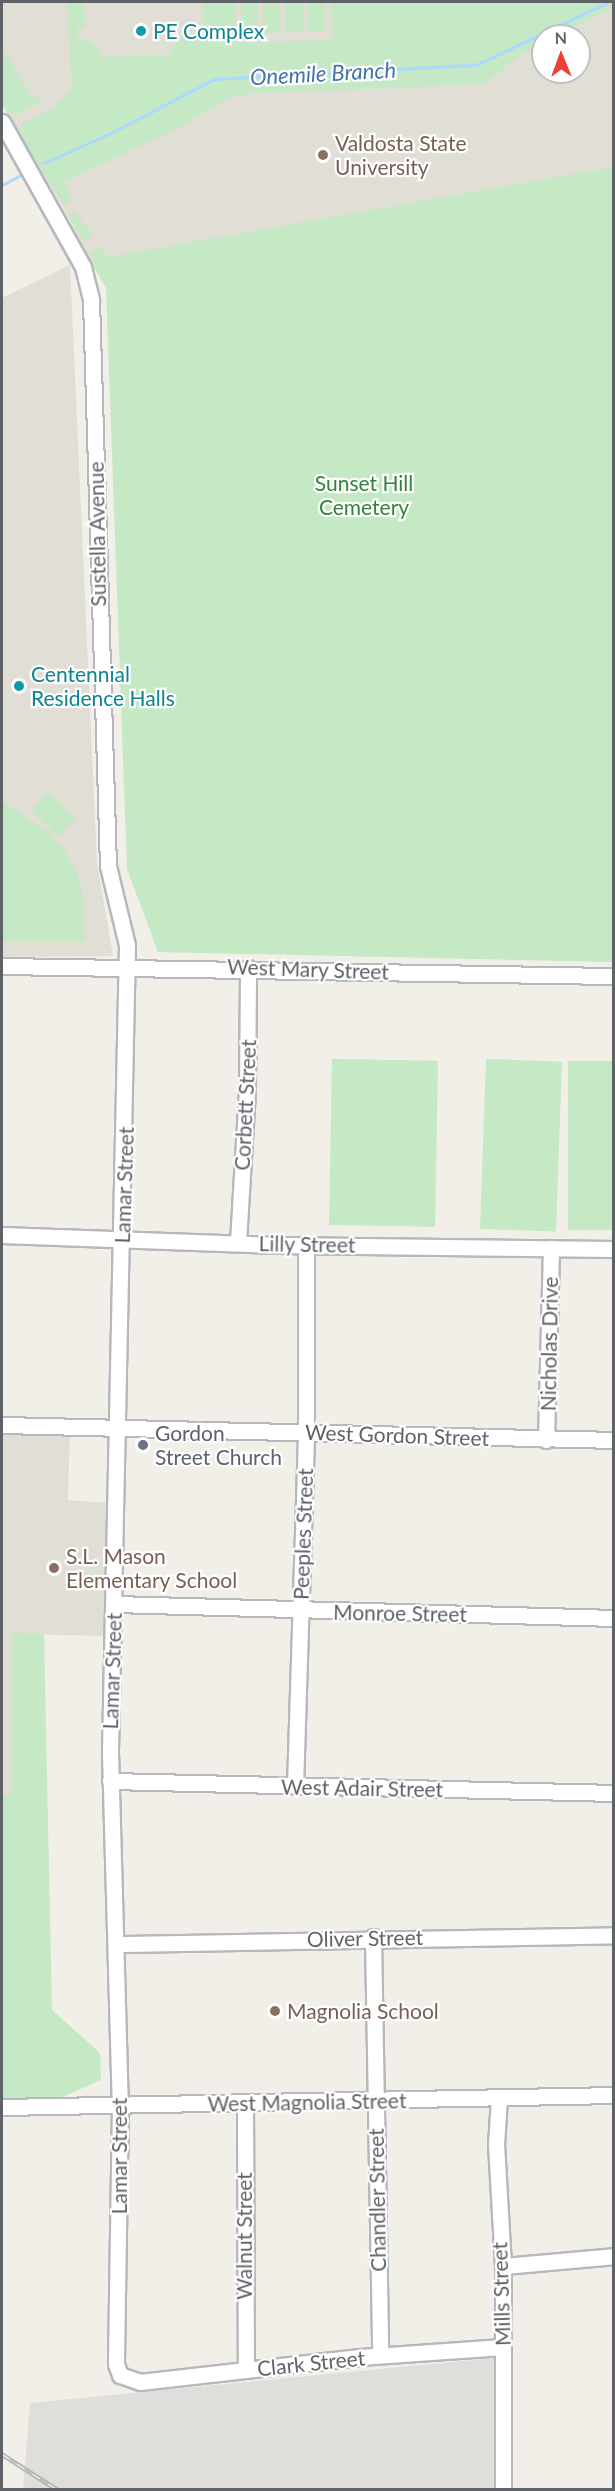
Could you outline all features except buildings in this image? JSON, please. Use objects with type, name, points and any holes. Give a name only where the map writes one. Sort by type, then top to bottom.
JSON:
[{"type":"street","name":"Sustella Avenue","points":[[2,122],[83,267],[91,300],[105,818],[108,866],[127,945],[126,966]]},
{"type":"street","name":"West Mary Street","points":[[2,966],[126,966],[614,976]]},
{"type":"street","name":"Lamar Street","points":[[120,2375],[116,2364],[120,2105],[117,1944],[110,1781],[126,966]]},
{"type":"street","name":"Corbett Street","points":[[238,1242],[248,1090],[248,968]]},
{"type":"street","name":"Lilly Street","points":[[2,1235],[306,1246],[614,1249]]},
{"type":"street","name":"Peeples Street","points":[[295,1786],[306,1433],[306,1246]]},
{"type":"street","name":"Nicholas Drive","points":[[546,1440],[550,1248]]},
{"type":"street","name":"West Gordon Street","points":[[2,1425],[614,1440]]},
{"type":"street","name":"Monroe Street","points":[[114,1604],[614,1618]]},
{"type":"street","name":"West Adair Street","points":[[110,1781],[614,1792]]},
{"type":"street","name":"Oliver Street","points":[[117,1944],[373,1937],[614,1935]]},
{"type":"street","name":"Chandler Street","points":[[373,1937],[380,2355]]},
{"type":"street","name":"West Magnolia Street","points":[[2,2107],[614,2095]]},
{"type":"street","name":"Mills Street","points":[[499,2098],[496,2144],[504,2347],[503,2490]]},
{"type":"street","name":"Walnut Street","points":[[245,2102],[246,2370]]},
{"type":"street","points":[[502,2266],[614,2256]]},
{"type":"street","name":"Clark Street","points":[[120,2375],[140,2382],[380,2355],[504,2347]]},
{"type":"shaded area","name":"Valdosta State University","points":[[2,2],[613,2],[613,177],[94,268],[69,218],[2,104]]},
{"type":"shaded area","points":[[70,265],[97,863],[113,956],[2,957],[2,298]]},
{"type":"shaded area","name":"S.L. Mason Elementary School","points":[[2,1430],[70,1431],[68,1500],[109,1503],[105,1636],[12,1634],[12,1795],[2,1795]]},
{"type":"shaded area","points":[[494,2358],[494,2489],[23,2489],[30,2403]]},
{"type":"green space","points":[[67,2],[84,2],[85,27],[77,28],[78,38],[91,41],[99,49],[100,57],[170,55],[171,48],[184,36],[204,35],[203,2],[235,2],[237,39],[242,43],[329,40],[333,36],[331,2],[613,2],[614,7],[579,24],[531,24],[531,50],[518,57],[485,84],[248,94],[228,98],[184,125],[63,183],[72,198],[64,205],[19,134],[23,122],[56,107],[72,87]]},
{"type":"green space","points":[[241,2],[258,2],[258,34],[241,34]]},
{"type":"green space","points":[[263,2],[280,2],[280,33],[263,33]]},
{"type":"green space","points":[[286,2],[303,2],[303,32],[286,32]]},
{"type":"green space","points":[[308,2],[325,2],[325,32],[308,32]]},
{"type":"green space","points":[[2,46],[31,97],[41,98],[39,103],[16,115],[6,111],[2,104]]},
{"type":"green space","name":"Sunset Hill Cemetery","points":[[613,167],[613,962],[158,952],[127,869],[106,288],[94,268],[90,251],[100,247],[107,257]]},
{"type":"green space","points":[[74,211],[92,234],[85,242],[69,218]]},
{"type":"green space","points":[[49,792],[76,819],[58,837],[31,810]]},
{"type":"green space","points":[[2,801],[47,831],[64,850],[78,875],[84,902],[85,941],[2,941]]},
{"type":"green space","points":[[332,1059],[438,1061],[435,1227],[329,1225]]},
{"type":"green space","points":[[486,1059],[562,1062],[556,1232],[480,1229]]},
{"type":"green space","points":[[568,1061],[613,1061],[613,1230],[568,1230]]},
{"type":"green space","points":[[12,1633],[44,1634],[52,2010],[100,2053],[101,2080],[60,2098],[2,2099],[2,1795],[12,1795]]},
{"type":"waterway","name":"Onemile Branch","points":[[44,163],[111,133],[214,79],[476,65],[608,2]]},
{"type":"waterway","name":"Onemile Branch","points":[[2,185],[21,175]]},
{"type":"railway","points":[[2,2454],[58,2490]]},
{"type":"place","name":"PE Complex","points":[[141,31]]},
{"type":"place","name":"Valdosta State University","points":[[323,155]]},
{"type":"place","name":"Centennial Residence Halls","points":[[19,686]]},
{"type":"place","name":"Gordon Street Church","points":[[143,1445]]},
{"type":"place","name":"S.L. Mason Elementary School","points":[[54,1568]]},
{"type":"place","name":"Magnolia School","points":[[275,2011]]}]
